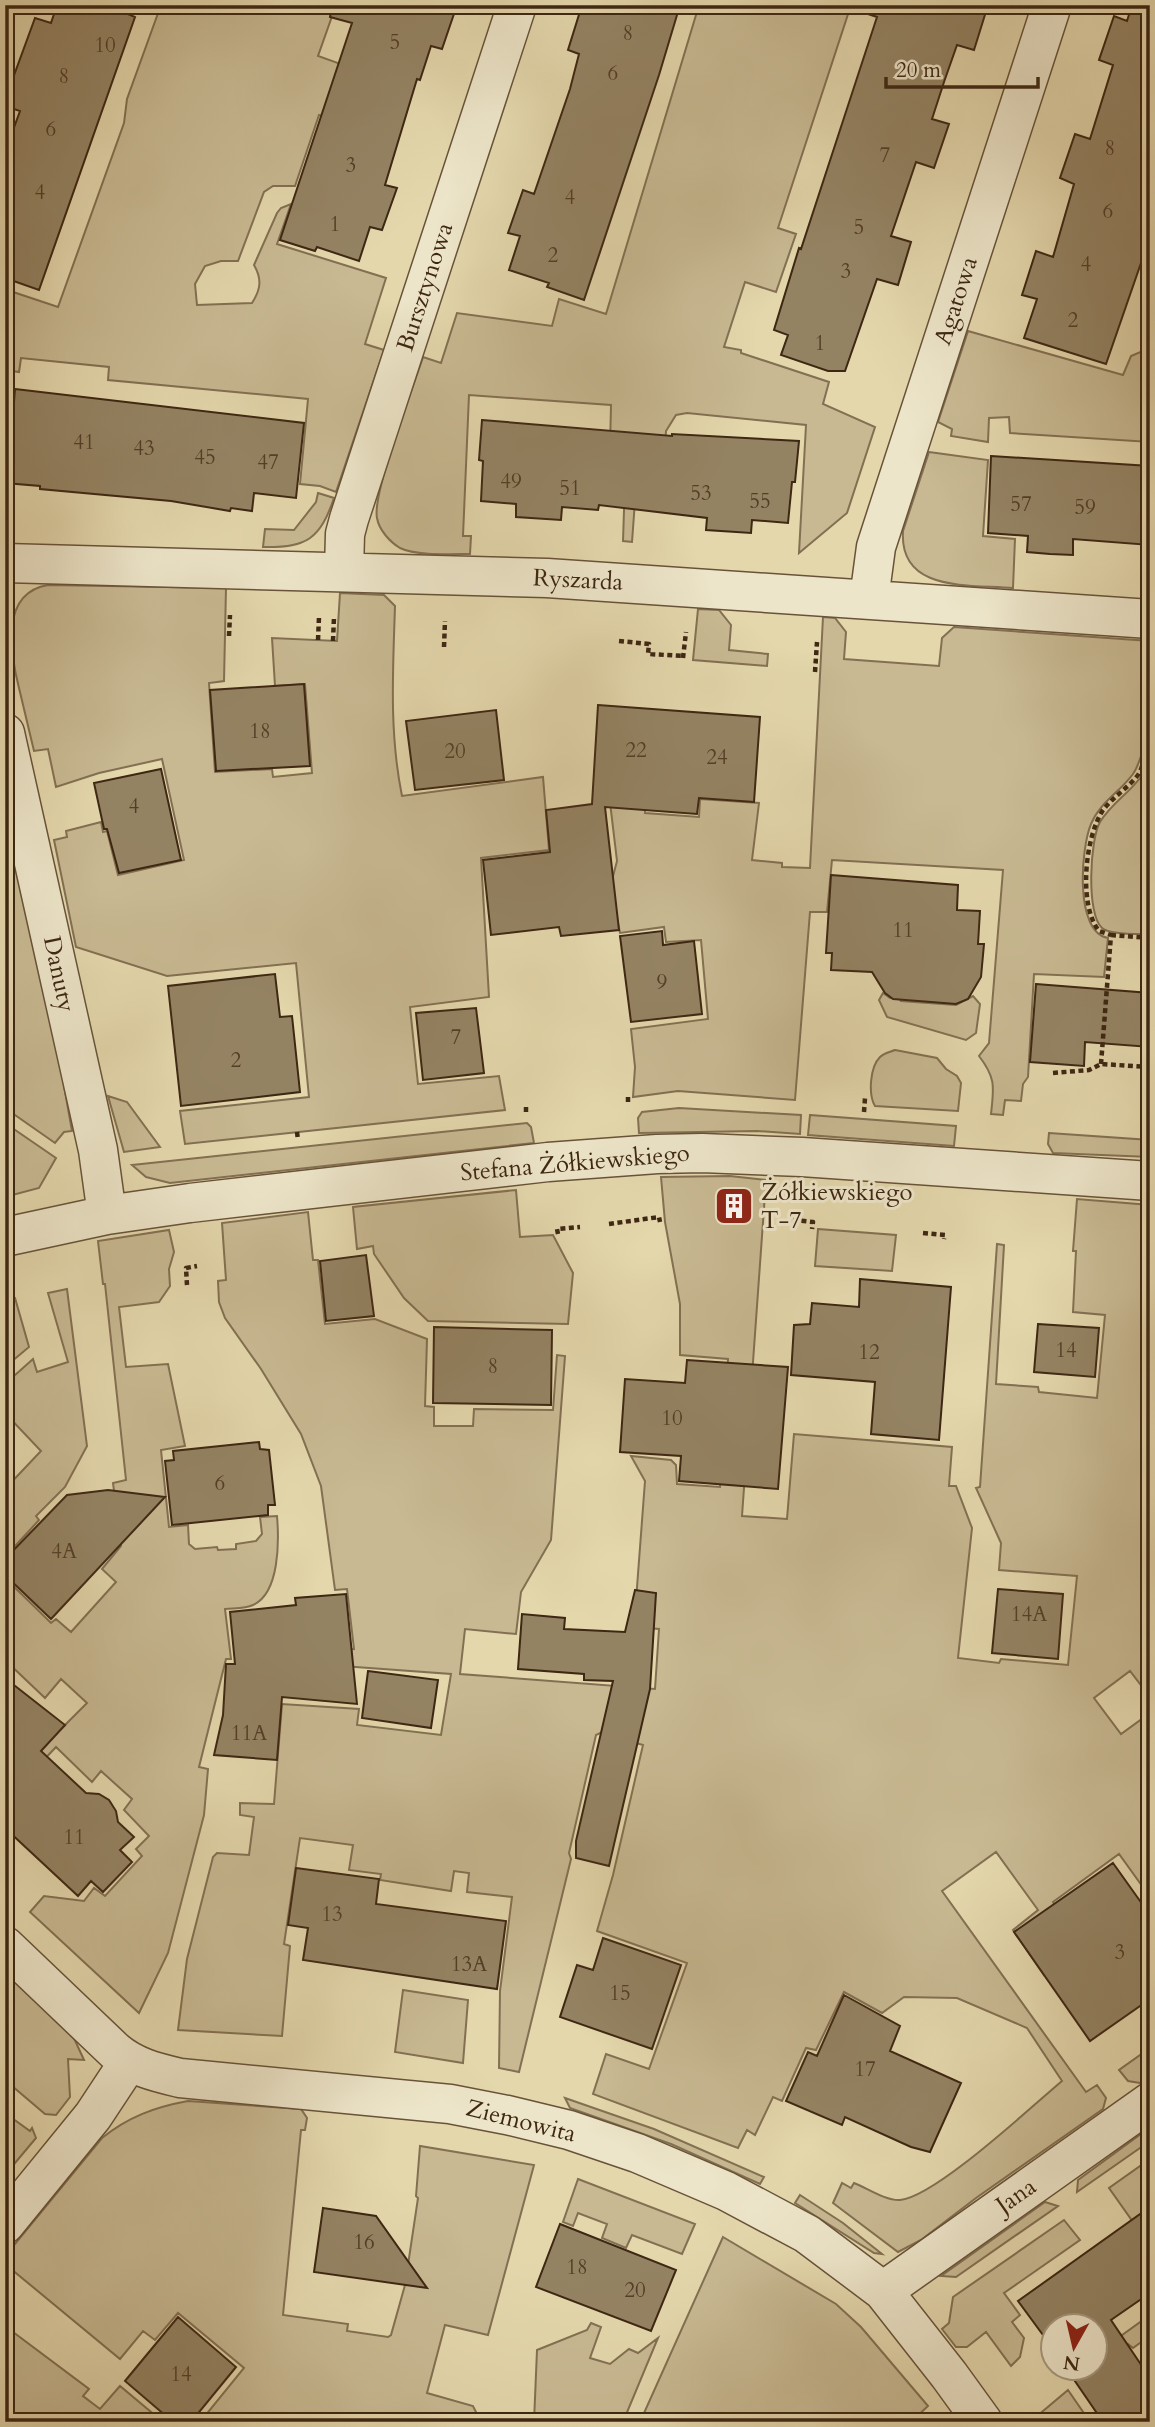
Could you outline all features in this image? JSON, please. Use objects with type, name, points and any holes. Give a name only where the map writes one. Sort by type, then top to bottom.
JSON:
[{"type":"street","name":"Bursztynowa","points":[[344,571],[345,534],[349,519],[517,5]]},
{"type":"street","name":"Agatowa","points":[[869,599],[876,547],[1052,5]]},
{"type":"street","name":"Ryszarda","points":[[5,563],[344,571],[643,583],[1150,619]]},
{"type":"street","name":"Danuty","points":[[5,733],[99,1150],[107,1214]]},
{"type":"street","name":"Stefana Żółkiewskiego","points":[[5,1237],[107,1214],[369,1182],[657,1154],[802,1157],[1150,1181]]},
{"type":"street","name":"Ziemowita","points":[[5,1946],[128,2063],[154,2072],[180,2078],[450,2104],[569,2130],[637,2153],[731,2193],[807,2234],[883,2291],[983,2422]]},
{"type":"street","points":[[5,2224],[93,2116],[128,2063]]},
{"type":"street","name":"Jana","points":[[883,2291],[1150,2102]]},
{"type":"path","points":[[619,640],[649,644],[648,654],[684,656]]},
{"type":"path","points":[[1150,745],[1137,776],[1110,801],[1096,822],[1092,834],[1087,880],[1091,915],[1099,931],[1111,935],[1150,938]]},
{"type":"path","points":[[1101,1064],[1111,935]]},
{"type":"path","points":[[1053,1073],[1089,1070],[1101,1064],[1150,1067]]},
{"type":"path","points":[[628,1097],[628,1104]]},
{"type":"path","points":[[863,1111],[865,1098]]},
{"type":"path","points":[[526,1107],[526,1115]]},
{"type":"path","points":[[297,1132],[298,1140]]},
{"type":"path","points":[[609,1224],[659,1217],[660,1223]]},
{"type":"path","points":[[793,1220],[813,1222],[812,1229]]},
{"type":"path","points":[[558,1234],[558,1229],[580,1227]]},
{"type":"path","points":[[923,1233],[945,1235],[944,1240]]},
{"type":"path","points":[[187,1284],[186,1268],[197,1266]]},
{"type":"shaded area","points":[[161,5],[336,5],[318,56],[377,77],[360,128],[319,115],[295,186],[273,186],[264,192],[238,261],[221,261],[205,266],[195,284],[197,305],[252,303],[259,284],[254,265],[277,213],[291,204],[277,244],[386,278],[365,344],[384,350],[336,492],[320,486],[300,484],[308,399],[108,380],[109,367],[21,358],[19,372],[5,370],[7,290],[58,307],[124,123],[127,99]]},
{"type":"shaded area","points":[[699,5],[851,5],[778,228],[796,234],[776,292],[745,282],[724,347],[741,350],[741,353],[829,382],[823,404],[875,427],[847,513],[799,553],[806,425],[687,413],[676,415],[666,431],[664,461],[638,460],[632,542],[623,541],[626,449],[610,448],[611,405],[469,395],[463,536],[471,536],[470,554],[424,553],[400,548],[380,527],[377,505],[387,464],[423,357],[441,363],[457,313],[552,326],[559,299],[606,314]]},
{"type":"shaded area","points":[[968,331],[1123,375],[1131,356],[1143,351],[1150,336],[1150,442],[1010,433],[1009,417],[989,418],[988,442],[951,436],[952,429],[938,422]]},
{"type":"shaded area","points":[[929,452],[988,460],[983,536],[1015,539],[1013,588],[958,585],[925,575],[912,566],[905,551],[903,531]]},
{"type":"shaded area","points":[[318,493],[334,498],[317,532],[291,546],[263,547],[265,529],[294,530],[316,502]]},
{"type":"shaded area","points":[[48,585],[226,588],[224,681],[209,683],[215,772],[272,769],[273,777],[312,773],[305,684],[275,686],[272,638],[337,641],[340,593],[384,595],[395,606],[394,725],[402,796],[543,777],[549,850],[481,858],[489,997],[410,1007],[418,1084],[499,1076],[505,1110],[185,1144],[180,1111],[309,1097],[296,963],[167,976],[76,947],[54,840],[67,837],[66,831],[101,822],[103,832],[107,831],[118,875],[184,860],[162,759],[99,773],[56,787],[48,749],[34,751],[13,658],[12,626],[22,599],[33,590]]},
{"type":"shaded area","points":[[698,609],[719,610],[731,625],[729,650],[768,654],[767,666],[693,660]]},
{"type":"shaded area","points":[[823,617],[835,618],[846,632],[844,659],[939,666],[942,638],[954,627],[1150,641],[1150,740],[1133,774],[1095,816],[1087,836],[1083,869],[1085,906],[1097,932],[1108,938],[1104,977],[1034,974],[1028,1077],[1023,1084],[1021,1101],[1005,1100],[1003,1115],[991,1114],[991,1077],[979,1056],[989,1043],[1003,870],[832,860],[827,912],[810,912],[795,1100],[678,1091],[633,1097],[635,1067],[631,1029],[708,1019],[701,940],[666,942],[664,927],[620,933],[617,918],[604,911],[617,861],[609,794],[646,797],[645,813],[699,817],[700,799],[759,803],[752,860],[782,863],[782,867],[810,868]]},
{"type":"shaded area","points":[[1150,753],[1150,934],[1111,932],[1102,928],[1094,908],[1091,876],[1094,844],[1100,822],[1142,775]]},
{"type":"shaded area","points":[[13,856],[60,1063],[72,1131],[64,1132],[55,1143],[5,1108],[5,857]]},
{"type":"shaded area","points":[[883,993],[890,998],[898,997],[901,1001],[956,1005],[973,996],[980,1004],[976,1033],[966,1040],[887,1017],[879,1000]]},
{"type":"shaded area","points":[[895,1050],[937,1058],[946,1069],[957,1076],[961,1083],[958,1111],[875,1106],[871,1088],[874,1067],[882,1056]]},
{"type":"shaded area","points":[[108,1096],[127,1102],[160,1147],[124,1152]]},
{"type":"shaded area","points":[[679,1108],[801,1115],[800,1134],[757,1131],[639,1133],[638,1118],[642,1112]]},
{"type":"shaded area","points":[[810,1115],[956,1126],[954,1146],[808,1135]]},
{"type":"shaded area","points":[[5,1123],[56,1158],[39,1188],[5,1197]]},
{"type":"shaded area","points":[[527,1123],[531,1127],[534,1143],[170,1183],[146,1177],[132,1165]]},
{"type":"shaded area","points":[[1049,1133],[1150,1140],[1150,1157],[1053,1153],[1048,1144]]},
{"type":"shaded area","points":[[730,1176],[766,1180],[742,1516],[787,1519],[794,1434],[952,1447],[949,1486],[956,1486],[972,1528],[958,1658],[999,1663],[1001,1659],[1068,1665],[1077,1576],[999,1570],[1001,1543],[976,1488],[980,1487],[997,1244],[1004,1245],[996,1384],[1038,1387],[1039,1392],[1097,1398],[1105,1315],[1073,1312],[1076,1251],[1073,1251],[1077,1199],[1150,1205],[1150,1697],[1130,1671],[1094,1698],[1121,1734],[1150,1713],[1150,1897],[1119,1854],[1053,1902],[1082,1947],[1044,1975],[1013,1930],[1038,1910],[996,1852],[942,1891],[1086,2092],[1097,2085],[1106,2098],[1103,2109],[921,2240],[898,2252],[833,2203],[842,2183],[851,2188],[854,2183],[895,2200],[916,2195],[958,2168],[1062,2081],[1027,2028],[957,1998],[904,1997],[882,2013],[844,1992],[816,2050],[806,2048],[782,2101],[773,2097],[755,2135],[747,2130],[738,2148],[593,2094],[606,2054],[649,2069],[687,1963],[597,1931],[643,1745],[600,1733],[596,1735],[569,1853],[571,1859],[519,2072],[499,2068],[500,1991],[512,1897],[467,1892],[469,1873],[454,1871],[451,1891],[380,1880],[381,1874],[349,1870],[353,1845],[300,1838],[284,1944],[290,1946],[282,2036],[178,2030],[187,1959],[213,1857],[217,1853],[249,1855],[254,1817],[240,1815],[240,1803],[274,1804],[282,1704],[359,1709],[357,1725],[441,1735],[451,1674],[287,1662],[260,1657],[354,1649],[347,1589],[335,1590],[321,1486],[301,1434],[261,1369],[225,1318],[219,1302],[218,1281],[226,1280],[222,1223],[308,1212],[313,1260],[318,1260],[325,1324],[375,1319],[427,1339],[425,1406],[434,1407],[434,1426],[473,1426],[474,1409],[553,1410],[557,1355],[565,1356],[551,1540],[521,1592],[516,1634],[465,1629],[460,1674],[655,1689],[659,1629],[634,1627],[645,1481],[631,1456],[671,1460],[676,1465],[677,1484],[720,1487],[728,1359],[680,1355],[680,1304],[665,1222],[661,1177]]},
{"type":"shaded area","points":[[516,1190],[520,1237],[553,1235],[573,1273],[568,1324],[428,1321],[404,1298],[374,1254],[373,1246],[357,1249],[353,1207]]},
{"type":"shaded area","points":[[818,1229],[896,1235],[892,1271],[815,1266]]},
{"type":"shaded area","points":[[169,1230],[174,1252],[169,1269],[170,1286],[159,1302],[119,1307],[126,1367],[168,1364],[185,1446],[161,1450],[169,1527],[188,1525],[189,1544],[195,1549],[236,1549],[236,1544],[256,1541],[262,1534],[260,1517],[277,1516],[278,1538],[273,1578],[262,1599],[243,1608],[225,1609],[231,1659],[226,1659],[199,1767],[208,1769],[204,1815],[168,1953],[139,2013],[30,1912],[44,1896],[84,1901],[94,1888],[105,1896],[142,1856],[136,1849],[149,1836],[124,1810],[132,1799],[101,1771],[92,1782],[56,1747],[5,1801],[41,1707],[63,1727],[87,1703],[61,1679],[45,1698],[5,1660],[5,1578],[51,1623],[56,1619],[71,1632],[116,1582],[102,1569],[121,1546],[113,1483],[126,1480],[98,1241]]},
{"type":"shaded area","points":[[67,1289],[87,1446],[65,1487],[36,1516],[39,1520],[5,1557],[5,1489],[41,1451],[5,1413],[5,1384],[33,1359],[37,1372],[68,1362],[48,1293]]},
{"type":"shaded area","points":[[5,1297],[15,1298],[29,1347],[5,1367]]},
{"type":"shaded area","points":[[5,1973],[73,2036],[84,2060],[68,2059],[70,2097],[56,2115],[45,2114],[5,2080]]},
{"type":"shaded area","points":[[403,1990],[468,2000],[463,2063],[395,2052]]},
{"type":"shaded area","points":[[1150,2048],[1150,2076],[1140,2083],[1128,2081],[1119,2070]]},
{"type":"shaded area","points":[[565,2098],[654,2129],[764,2177],[760,2184],[671,2144],[570,2108]]},
{"type":"shaded area","points":[[188,2101],[301,2109],[307,2118],[305,2130],[301,2130],[283,2315],[348,2324],[347,2331],[388,2337],[391,2335],[405,2285],[418,2198],[420,2146],[534,2165],[488,2335],[445,2325],[427,2393],[473,2406],[481,2422],[200,2422],[244,2368],[178,2313],[155,2340],[143,2331],[120,2359],[5,2264],[5,2256],[102,2138],[142,2114]]},
{"type":"shaded area","points":[[5,2113],[30,2131],[32,2128],[36,2138],[5,2175]]},
{"type":"shaded area","points":[[1145,2131],[1150,2141],[1077,2192],[1078,2180]]},
{"type":"shaded area","points":[[1150,2159],[1150,2201],[1143,2206],[1150,2215],[1150,2246],[1109,2188]]},
{"type":"shaded area","points":[[578,2179],[695,2224],[682,2254],[632,2235],[626,2248],[602,2238],[607,2224],[578,2213],[573,2226],[563,2222]]},
{"type":"shaded area","points":[[800,2195],[843,2223],[882,2254],[874,2253],[795,2203]]},
{"type":"shaded area","points":[[1045,2202],[1058,2206],[956,2277],[941,2276]]},
{"type":"shaded area","points":[[1064,2220],[1080,2240],[1004,2293],[1020,2315],[1012,2322],[1024,2338],[1020,2357],[1011,2366],[986,2332],[967,2347],[956,2347],[942,2329],[949,2323],[953,2297]]},
{"type":"shaded area","points":[[723,2237],[836,2304],[861,2327],[928,2406],[911,2422],[640,2422]]},
{"type":"shaded area","points":[[1150,2315],[1150,2347],[1144,2340],[1133,2348],[1128,2344],[1110,2356],[1110,2344]]},
{"type":"shaded area","points":[[591,2323],[601,2327],[590,2358],[610,2364],[629,2349],[638,2353],[658,2338],[623,2422],[534,2422],[537,2350],[587,2330]]},
{"type":"shaded area","points":[[5,2326],[89,2389],[83,2396],[100,2409],[120,2386],[163,2422],[5,2422]]},
{"type":"shaded area","points":[[1068,2390],[1090,2422],[1030,2422]]},
{"type":"building","points":[[57,5],[107,5],[135,17],[39,290],[5,278],[5,152],[20,111],[5,106],[5,100],[35,18],[51,23]]},
{"type":"building","points":[[332,5],[457,5],[442,49],[431,46],[420,80],[417,79],[385,185],[397,188],[382,230],[370,227],[359,261],[317,247],[315,251],[280,240],[352,23],[330,17]]},
{"type":"building","points":[[582,5],[680,5],[584,300],[547,287],[549,283],[509,270],[520,236],[508,233],[523,190],[534,194],[570,89],[579,54],[568,50]]},
{"type":"building","points":[[863,5],[988,5],[974,50],[957,45],[944,82],[932,119],[949,124],[934,168],[916,162],[891,236],[911,242],[898,285],[877,279],[845,371],[828,371],[781,355],[788,335],[774,330],[877,17],[862,12]]},
{"type":"building","points":[[1132,5],[1150,5],[1150,237],[1106,364],[1024,338],[1037,299],[1022,295],[1036,251],[1053,257],[1074,184],[1060,178],[1075,134],[1090,139],[1113,65],[1099,60],[1114,16],[1127,21]]},
{"type":"building","points":[[15,389],[304,423],[296,498],[254,493],[252,511],[231,508],[230,511],[171,501],[40,489],[40,486],[5,483],[5,402],[14,402]]},
{"type":"building","points":[[482,420],[672,436],[799,441],[788,523],[752,520],[751,533],[706,530],[707,518],[599,505],[598,510],[562,507],[561,520],[516,517],[516,504],[481,501],[483,461],[479,460]]},
{"type":"building","points":[[991,456],[1150,466],[1150,545],[1073,539],[1073,555],[1050,554],[1027,552],[1028,536],[988,533]]},
{"type":"building","points":[[304,684],[310,766],[216,771],[210,690]]},
{"type":"building","points":[[598,705],[760,717],[754,802],[699,798],[697,814],[605,807],[619,930],[561,936],[559,927],[491,935],[483,860],[550,852],[546,810],[592,804]]},
{"type":"building","points":[[496,710],[504,780],[415,790],[406,721]]},
{"type":"building","points":[[161,769],[181,860],[119,873],[107,829],[104,829],[94,783]]},
{"type":"building","points":[[831,875],[958,885],[957,910],[980,911],[978,944],[984,944],[981,977],[968,999],[956,1004],[893,999],[885,993],[872,972],[831,970],[832,953],[826,953]]},
{"type":"building","points":[[662,931],[663,945],[694,941],[702,1014],[631,1022],[620,936]]},
{"type":"building","points":[[275,974],[280,1017],[292,1016],[300,1092],[181,1106],[168,986]]},
{"type":"building","points":[[1036,984],[1150,993],[1150,1047],[1085,1042],[1084,1066],[1030,1062]]},
{"type":"building","points":[[476,1008],[484,1073],[423,1080],[416,1013]]},
{"type":"building","points":[[366,1255],[374,1316],[326,1321],[320,1261]]},
{"type":"building","points":[[860,1279],[951,1287],[939,1440],[871,1434],[875,1382],[791,1375],[794,1325],[810,1324],[812,1303],[859,1307]]},
{"type":"building","points":[[1038,1324],[1099,1328],[1095,1377],[1034,1372]]},
{"type":"building","points":[[434,1327],[552,1330],[551,1405],[433,1403]]},
{"type":"building","points":[[687,1360],[788,1367],[778,1489],[679,1481],[681,1456],[620,1452],[625,1379],[685,1383]]},
{"type":"building","points":[[259,1442],[260,1449],[269,1450],[275,1505],[268,1505],[268,1515],[172,1525],[165,1461],[174,1460],[173,1451]]},
{"type":"building","points":[[108,1490],[165,1497],[51,1619],[5,1575],[5,1559],[67,1495]]},
{"type":"building","points":[[998,1589],[1063,1594],[1058,1659],[992,1653]]},
{"type":"building","points":[[635,1590],[656,1593],[650,1689],[609,1866],[576,1858],[576,1841],[613,1681],[584,1680],[584,1674],[518,1669],[522,1614],[565,1618],[564,1629],[625,1632]]},
{"type":"building","points":[[346,1594],[357,1704],[282,1697],[277,1760],[214,1755],[223,1715],[226,1664],[235,1664],[230,1612],[296,1605],[295,1598]]},
{"type":"building","points":[[368,1671],[438,1680],[431,1728],[362,1718]]},
{"type":"building","points":[[5,1678],[65,1725],[41,1751],[86,1793],[99,1794],[109,1800],[116,1811],[118,1822],[134,1837],[120,1850],[132,1862],[103,1892],[91,1881],[78,1896],[5,1828]]},
{"type":"building","points":[[1113,1863],[1150,1915],[1150,1999],[1090,2041],[1014,1932]]},
{"type":"building","points":[[296,1868],[379,1879],[376,1904],[506,1921],[497,1989],[303,1960],[308,1928],[288,1925]]},
{"type":"building","points":[[603,1938],[681,1965],[652,2049],[560,2017],[577,1965],[593,1970]]},
{"type":"building","points":[[844,1995],[900,2026],[890,2051],[961,2083],[930,2152],[911,2147],[845,2117],[842,2125],[786,2101],[808,2052],[817,2056]]},
{"type":"building","points":[[1150,2207],[1150,2293],[1111,2320],[1150,2378],[1150,2422],[1103,2422],[1076,2382],[1110,2382],[1110,2312],[1040,2312],[1040,2331],[1018,2301]]},
{"type":"building","points":[[323,2208],[376,2216],[427,2288],[314,2272]]},
{"type":"building","points":[[560,2224],[676,2270],[651,2331],[536,2287]]},
{"type":"building","points":[[178,2317],[236,2367],[191,2422],[173,2422],[125,2381]]},
{"type":"place","name":"Żółkiewskiego T-7","points":[[734,1206]]}]
